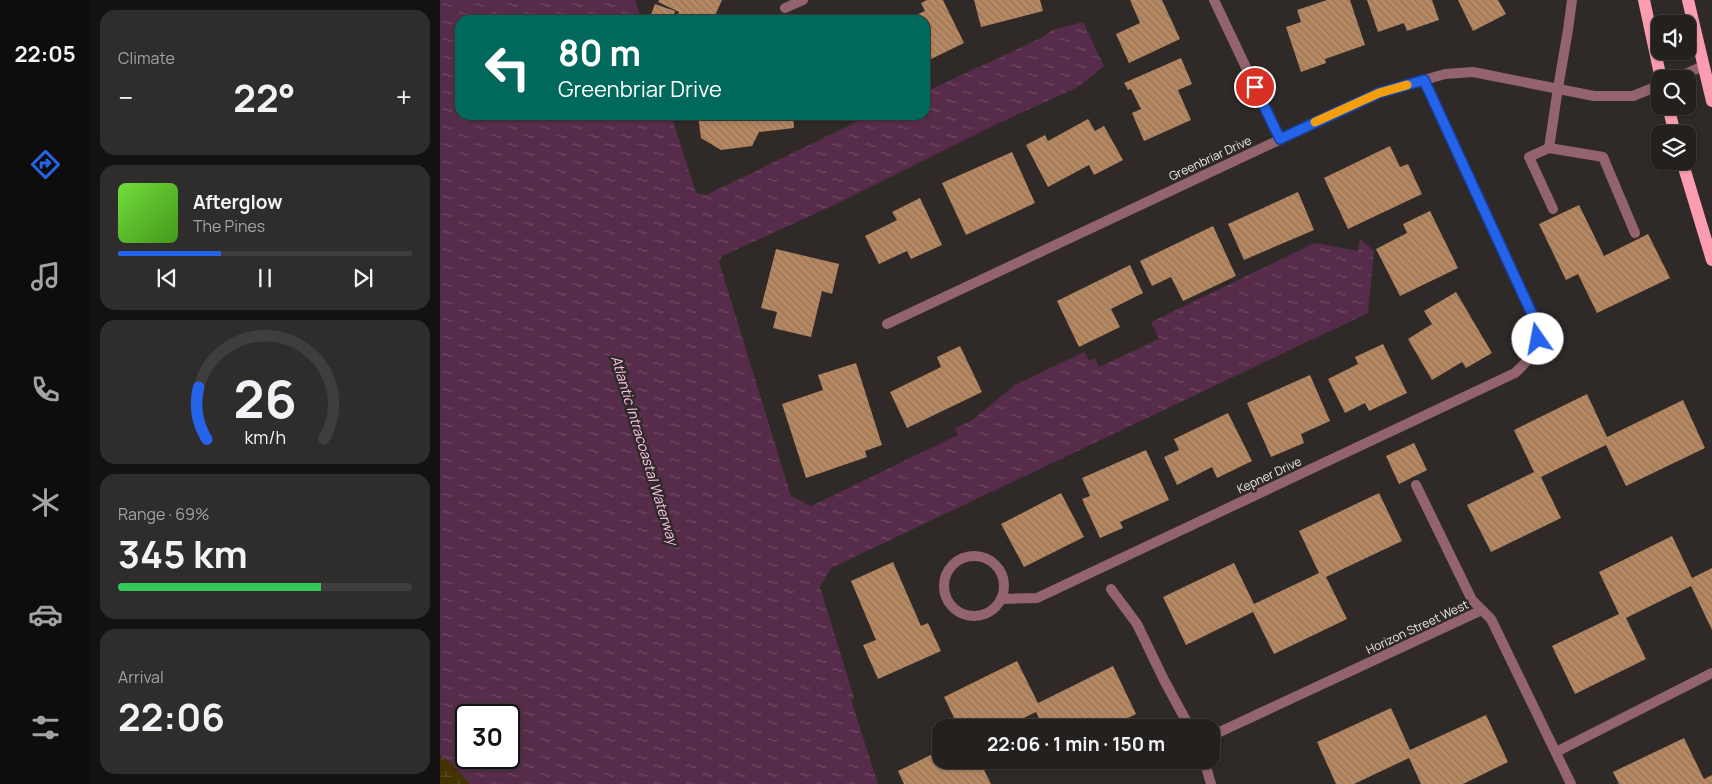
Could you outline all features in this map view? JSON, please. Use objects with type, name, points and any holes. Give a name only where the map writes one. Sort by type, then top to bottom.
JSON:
[{"type":"main road","points":[[1644,0],[1659,70]]},
{"type":"main road","points":[[1688,0],[1707,64],[1712,101]]},
{"type":"main road","points":[[1685,170],[1712,260]]},
{"type":"street","points":[[785,8],[803,0]]},
{"type":"street","points":[[1214,0],[1280,139]]},
{"type":"street","points":[[1550,148],[1572,0]]},
{"type":"street","points":[[1694,70],[1707,64]]},
{"type":"street","name":"Greenbriar Drive","points":[[887,324],[1379,93],[1445,74],[1472,72],[1594,96],[1633,96],[1651,89]]},
{"type":"street","name":"Kepner Drive","points":[[1001,599],[1037,598],[1515,372],[1526,362],[1536,349],[1538,327],[1424,80]]},
{"type":"street","points":[[1553,209],[1529,157],[1550,148],[1603,157],[1635,233]]},
{"type":"street","points":[[1416,485],[1472,600],[1482,610]]},
{"type":"street","points":[[983,557],[992,562],[1002,574],[1004,589],[1001,599],[996,607],[988,612],[970,616],[961,613],[948,601],[944,582],[947,572],[962,558],[983,557]]},
{"type":"street","points":[[1111,589],[1137,624],[1185,719]]},
{"type":"street","name":"Horizon Street West","points":[[1220,732],[1482,610],[1491,619],[1572,784]]},
{"type":"street","points":[[1556,752],[1712,673]]},
{"type":"street","points":[[1207,769],[1211,784]]},
{"type":"green space","points":[[440,756],[449,761],[470,784],[440,784]]},
{"type":"water","name":"Atlantic Intracoastal Waterway","points":[[440,0],[635,0],[640,15],[455,15],[455,120],[673,120],[696,193],[706,195],[861,120],[930,120],[930,90],[1041,38],[1053,30],[1083,22],[1104,66],[1078,87],[999,123],[832,206],[722,256],[719,262],[791,496],[811,506],[958,435],[955,428],[971,421],[1015,385],[1084,352],[1089,361],[1095,358],[1099,367],[1159,339],[1151,322],[1315,243],[1358,251],[1360,239],[1374,251],[1368,313],[831,568],[820,587],[854,698],[851,700],[878,784],[470,784],[456,769],[520,769],[520,704],[455,704],[455,768],[449,761],[440,756]]},
{"type":"building","points":[[659,0],[722,0],[715,15],[678,15],[679,12],[658,2]]},
{"type":"building","points":[[927,0],[943,0],[964,43],[930,60],[930,15],[916,15],[925,11],[921,3]]},
{"type":"building","points":[[974,0],[1040,0],[1043,11],[981,27]]},
{"type":"building","points":[[1130,0],[1162,0],[1180,39],[1129,63],[1116,34],[1140,23]]},
{"type":"building","points":[[1327,0],[1350,0],[1365,45],[1325,59],[1326,63],[1301,72],[1286,27],[1301,22],[1297,10]]},
{"type":"building","points":[[1367,0],[1432,0],[1439,20],[1407,31],[1404,23],[1378,32]]},
{"type":"building","points":[[1458,0],[1498,0],[1506,14],[1473,31]]},
{"type":"building","points":[[655,4],[675,11],[674,15],[651,15]]},
{"type":"building","points":[[1181,58],[1192,84],[1178,90],[1191,120],[1144,141],[1132,113],[1141,109],[1131,89],[1128,90],[1124,83]]},
{"type":"building","points":[[1088,119],[1095,131],[1104,126],[1123,160],[1094,175],[1089,165],[1048,187],[1026,145],[1045,135],[1048,141]]},
{"type":"building","points":[[699,120],[793,120],[794,128],[759,132],[752,146],[721,150],[701,138]]},
{"type":"building","points":[[1390,146],[1400,167],[1408,164],[1422,194],[1348,229],[1324,178]]},
{"type":"building","points":[[1012,152],[1035,203],[966,235],[942,183]]},
{"type":"building","points":[[1298,192],[1314,230],[1244,260],[1228,224]]},
{"type":"building","points":[[920,198],[942,245],[911,259],[907,251],[879,264],[865,236],[897,220],[892,212]]},
{"type":"building","points":[[1579,205],[1604,256],[1648,234],[1670,278],[1597,313],[1578,274],[1566,280],[1539,224]]},
{"type":"building","points":[[1430,211],[1458,268],[1400,296],[1376,249],[1407,233],[1403,224]]},
{"type":"building","points":[[1213,226],[1236,276],[1183,301],[1171,277],[1152,286],[1140,261]]},
{"type":"building","points":[[776,249],[839,264],[832,294],[822,291],[811,337],[773,328],[777,312],[761,308]]},
{"type":"building","points":[[1130,265],[1143,293],[1111,309],[1120,327],[1079,347],[1057,301]]},
{"type":"building","points":[[1456,292],[1492,353],[1466,368],[1462,362],[1432,380],[1408,339],[1432,324],[1424,311]]},
{"type":"building","points":[[1383,344],[1407,393],[1369,411],[1365,403],[1345,413],[1328,379],[1358,364],[1355,357]]},
{"type":"building","points":[[960,346],[982,392],[907,428],[890,392],[941,367],[937,357]]},
{"type":"building","points":[[856,363],[882,445],[865,451],[867,457],[806,478],[782,404],[823,390],[818,375]]},
{"type":"building","points":[[1310,375],[1330,421],[1301,434],[1304,443],[1271,457],[1247,403]]},
{"type":"building","points":[[1587,394],[1607,437],[1683,400],[1705,448],[1626,486],[1606,445],[1541,477],[1561,518],[1491,552],[1467,505],[1534,472],[1514,430]]},
{"type":"building","points":[[1228,413],[1252,461],[1217,478],[1212,467],[1177,485],[1164,457],[1179,450],[1174,439]]},
{"type":"building","points":[[1414,443],[1427,470],[1399,484],[1386,456]]},
{"type":"building","points":[[1146,450],[1169,500],[1120,522],[1123,528],[1100,538],[1082,499],[1090,496],[1082,478]]},
{"type":"building","points":[[1061,493],[1084,537],[1024,567],[1001,524]]},
{"type":"building","points":[[1379,493],[1402,541],[1326,577],[1347,619],[1274,654],[1253,612],[1186,645],[1163,597],[1234,563],[1254,604],[1319,573],[1299,531]]},
{"type":"building","points":[[1672,536],[1692,578],[1712,568],[1712,630],[1691,586],[1626,618],[1646,659],[1575,694],[1552,646],[1619,614],[1599,572]]},
{"type":"building","points":[[893,562],[921,626],[928,623],[941,651],[878,679],[863,645],[876,640],[851,581]]},
{"type":"building","points":[[1017,661],[1038,703],[1113,666],[1136,714],[1126,719],[1040,719],[1036,712],[1022,719],[955,719],[944,697]]},
{"type":"building","points":[[1391,708],[1410,750],[1486,715],[1508,762],[1463,784],[1421,784],[1409,758],[1354,784],[1336,784],[1317,742]]},
{"type":"building","points":[[1684,738],[1704,779],[1712,775],[1712,784],[1619,784],[1613,772]]},
{"type":"building","points":[[932,754],[932,769],[984,769],[991,784],[904,784],[898,771]]},
{"type":"slow traffic","points":[[1315,122],[1379,93],[1407,85]]},
{"type":"route","points":[[1255,87],[1280,139],[1379,93],[1424,80],[1538,327],[1538,339]]}]
